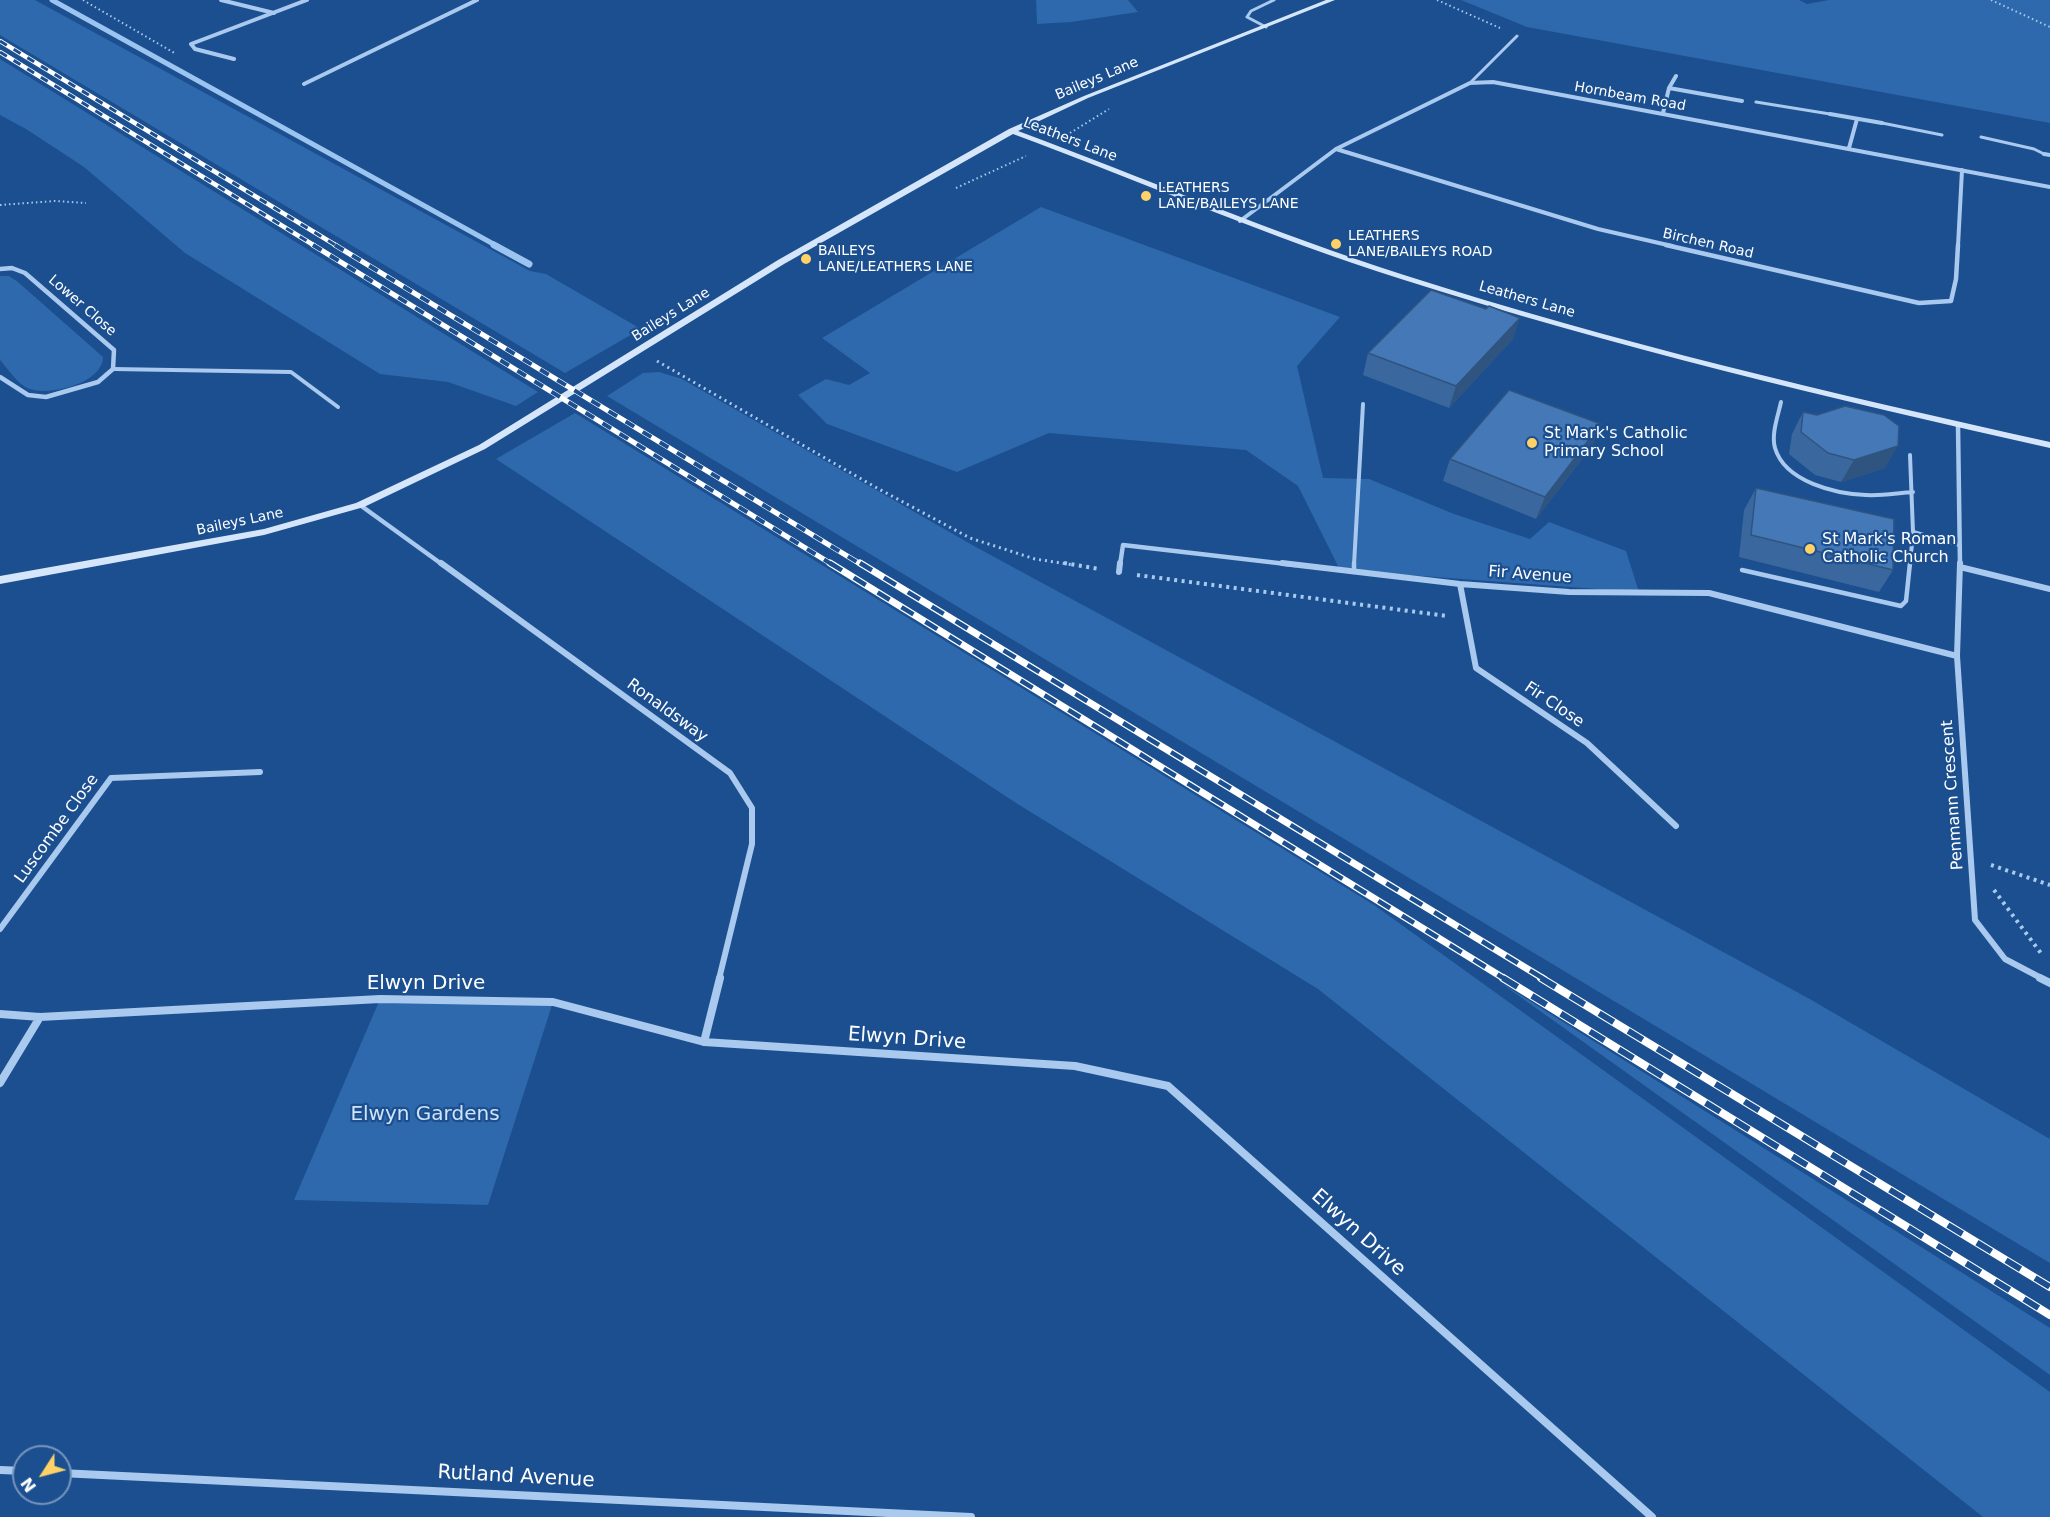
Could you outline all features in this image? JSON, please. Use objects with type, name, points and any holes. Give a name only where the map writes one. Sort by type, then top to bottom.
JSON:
[{"type":"street","points":[[221,0],[274,13]]},
{"type":"street","points":[[234,59],[195,49],[191,44],[307,0]]},
{"type":"street","points":[[304,84],[477,0]]},
{"type":"street","name":"Baileys Lane","points":[[0,580],[264,532],[360,505],[482,447],[781,262],[1012,132],[1086,97],[1332,0]]},
{"type":"street","points":[[1663,113],[1669,88],[1676,76]]},
{"type":"street","name":"Hornbeam Road","points":[[1240,221],[1336,149],[1470,83],[1493,82],[2050,187]]},
{"type":"street","points":[[1669,88],[1742,101]]},
{"type":"street","points":[[1830,114],[1882,123]]},
{"type":"street","points":[[1849,148],[1857,119]]},
{"type":"street","name":"Leathers Lane","points":[[1012,132],[1240,221],[1384,270],[1561,324],[1690,360],[2050,445]]},
{"type":"street","name":"Birchen Road","points":[[1336,149],[1598,229],[1919,303],[1951,302],[1956,279],[1962,170]]},
{"type":"street","points":[[2044,154],[2050,155]]},
{"type":"street","name":"Lower Close","points":[[0,269],[12,268],[25,273],[114,350],[113,369]]},
{"type":"street","points":[[0,376],[28,395],[46,397],[72,392],[98,382],[113,369]]},
{"type":"street","name":"Penmann Crescent","points":[[1959,425],[1960,567],[1957,656],[1975,920],[2005,959],[2050,983]]},
{"type":"street","name":"Ronaldsway","points":[[360,505],[730,773],[736,782],[752,808],[752,844],[704,1042]]},
{"type":"street","name":"Fir Avenue","points":[[1119,572],[1123,545],[1460,584],[1569,592],[1709,593],[1957,656]]},
{"type":"street","points":[[1960,567],[2050,589]]},
{"type":"street","name":"Fir Close","points":[[1460,584],[1476,668],[1587,743],[1676,826]]},
{"type":"street","name":"Luscombe Close","points":[[0,929],[111,778],[260,772]]},
{"type":"street","name":"Elwyn Drive","points":[[0,1014],[40,1017],[380,999],[553,1002],[704,1042],[1075,1066],[1168,1086],[1652,1517]]},
{"type":"street","points":[[0,1083],[40,1017]]},
{"type":"street","name":"Rutland Avenue","points":[[72,1474],[970,1517]]},
{"type":"lane","points":[[1266,27],[1247,17],[1251,11],[1274,0]]},
{"type":"lane","points":[[1470,83],[1517,36]]},
{"type":"lane","points":[[1756,102],[1830,114]]},
{"type":"lane","points":[[1882,123],[1942,135]]},
{"type":"lane","points":[[1981,137],[2034,149],[2044,154]]},
{"type":"lane","points":[[113,369],[291,372],[338,407]]},
{"type":"lane","points":[[1781,402],[1774,443],[1776,452],[1783,463],[1797,475],[1820,485],[1863,495],[1912,492]]},
{"type":"lane","points":[[1354,572],[1363,404]]},
{"type":"lane","points":[[1742,570],[1901,606],[1906,602],[1912,532],[1910,455]]},
{"type":"lane","points":[[1912,532],[1960,545]]},
{"type":"path","points":[[83,0],[181,57]]},
{"type":"path","points":[[1437,0],[1517,36]]},
{"type":"path","points":[[1991,0],[2050,27]]},
{"type":"path","points":[[0,205],[55,201],[86,203]]},
{"type":"path","points":[[651,357],[877,488],[970,538],[1035,559],[1466,618]]},
{"type":"path","points":[[1970,858],[2050,885]]},
{"type":"path","points":[[1970,858],[2043,957]]},
{"type":"green space","points":[[0,0],[35,0],[530,271],[546,274],[641,329],[565,373],[0,35]]},
{"type":"green space","points":[[1036,0],[1128,0],[1138,12],[1071,22],[1037,24]]},
{"type":"green space","points":[[1461,0],[1799,0],[1807,4],[1829,0],[2050,0],[2050,123],[1527,27]]},
{"type":"green space","points":[[0,59],[538,392],[516,406],[448,382],[380,374],[185,253],[84,167],[0,115]]},
{"type":"green space","points":[[1041,207],[1340,317],[1297,366],[1323,478],[1369,479],[1454,514],[1530,539],[1549,522],[1626,551],[1639,592],[1340,570],[1298,486],[1246,450],[1049,433],[957,472],[827,424],[798,395],[826,379],[849,385],[870,373],[822,338]]},
{"type":"green space","points":[[0,276],[9,276],[18,282],[103,357],[101,366],[95,374],[74,385],[50,391],[30,389],[18,381],[0,360]]},
{"type":"green space","points":[[659,372],[682,379],[974,546],[1808,998],[2050,1139],[2050,1263],[607,396],[643,373]]},
{"type":"green space","points":[[575,413],[1374,905],[2050,1392],[2050,1517],[1983,1517],[1318,989],[1016,803],[496,459]]},
{"type":"green space","points":[[1498,981],[2050,1328],[2050,1375]]},
{"type":"green space","name":"Elwyn Gardens","points":[[380,999],[553,1002],[488,1205],[294,1200]]},
{"type":"building","points":[[1431,290],[1486,309],[1489,306],[1520,318],[1456,386],[1368,353]]},
{"type":"building","points":[[1509,390],[1601,424],[1545,497],[1450,459]]},
{"type":"building","points":[[1845,406],[1884,415],[1899,426],[1898,446],[1854,460],[1828,453],[1801,432],[1803,412],[1817,415]]},
{"type":"building","points":[[1756,488],[1894,519],[1893,570],[1751,535]]},
{"type":"waterway","points":[[52,0],[497,246]]},
{"type":"waterway","points":[[494,245],[529,264]]},
{"type":"railway","points":[[0,41],[337,246]]},
{"type":"railway","points":[[0,52],[315,246]]},
{"type":"railway","points":[[313,245],[833,565]]},
{"type":"railway","points":[[335,245],[862,565]]},
{"type":"railway","points":[[830,563],[1505,979]]},
{"type":"railway","points":[[860,563],[1544,979]]},
{"type":"railway","points":[[1503,978],[2050,1315]]},
{"type":"railway","points":[[1541,978],[2050,1287]]},
{"type":"place","name":"LEATHERS LANE/BAILEYS LANE","points":[[1146,196]]},
{"type":"place","name":"LEATHERS LANE/BAILEYS ROAD","points":[[1336,244]]},
{"type":"place","name":"BAILEYS LANE/LEATHERS LANE","points":[[806,259]]},
{"type":"place","name":"St Mark's Catholic Primary School","points":[[1532,443]]},
{"type":"place","name":"St Mark's Roman Catholic Church","points":[[1810,549]]}]
